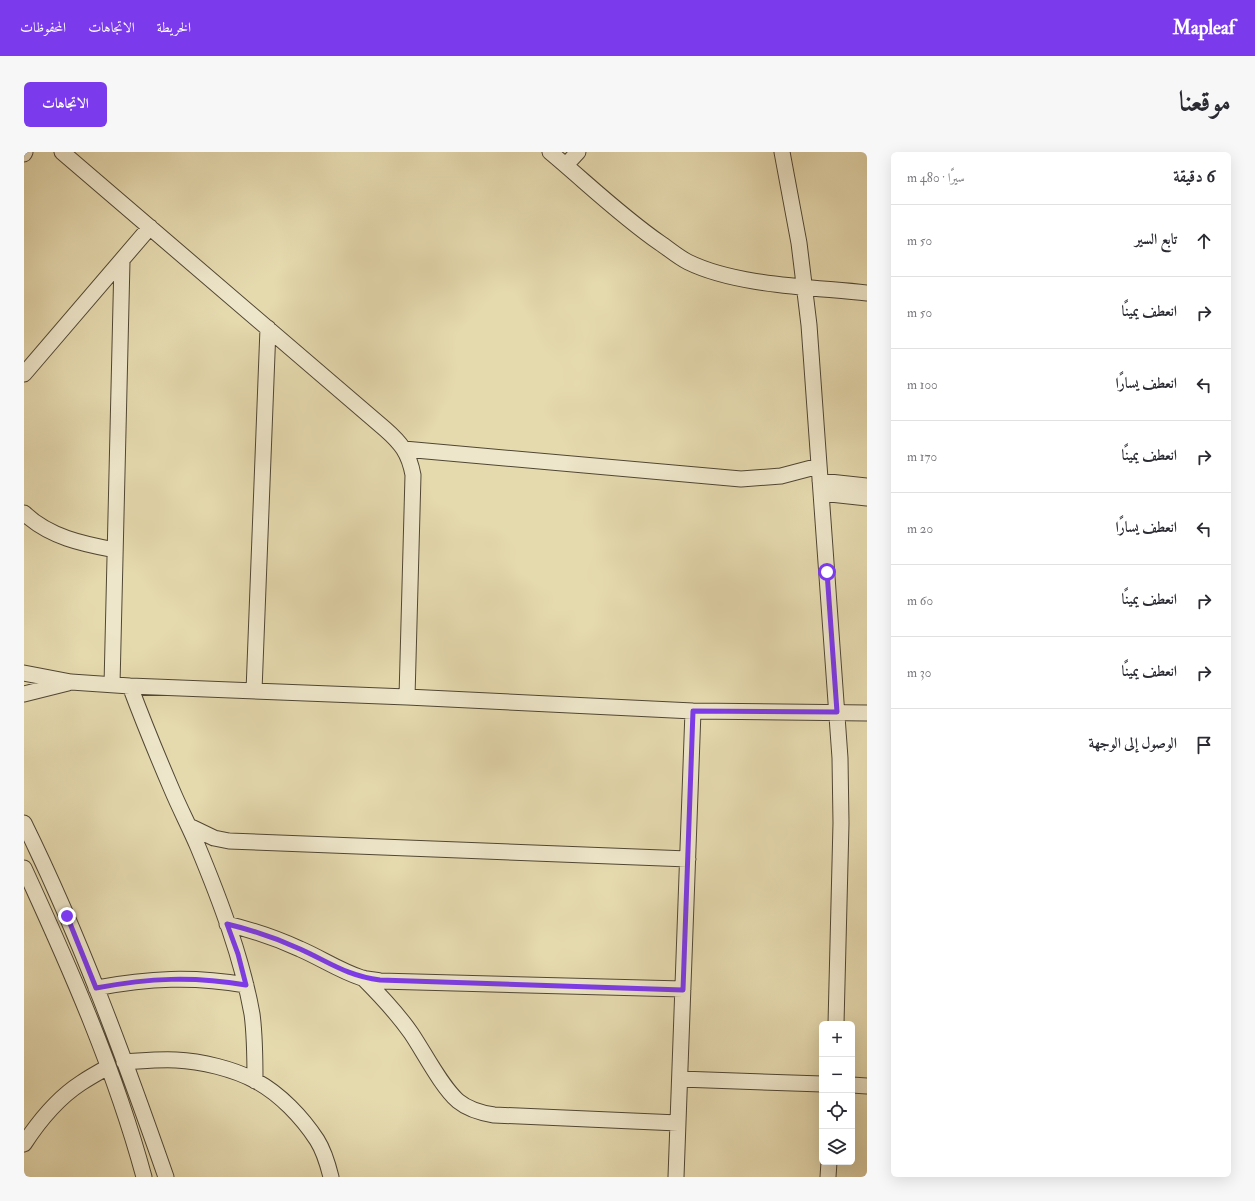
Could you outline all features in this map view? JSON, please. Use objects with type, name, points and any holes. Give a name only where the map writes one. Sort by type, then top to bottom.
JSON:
[{"type":"street","points":[[62,152],[268,328],[390,434],[404,449],[410,461],[413,475],[407,697]]},
{"type":"street","points":[[550,152],[614,208],[647,234],[687,262],[716,272],[746,279],[867,293]]},
{"type":"street","points":[[566,166],[578,152]]},
{"type":"street","points":[[782,152],[792,201],[805,286],[840,758],[841,823],[836,1021]]},
{"type":"street","points":[[24,374],[150,227]]},
{"type":"street","points":[[112,685],[122,261]]},
{"type":"street","points":[[254,691],[268,328]]},
{"type":"street","points":[[404,449],[742,479],[781,476],[867,486]]},
{"type":"street","points":[[820,480],[867,498]]},
{"type":"street","points":[[24,513],[44,528],[64,538],[85,545],[115,550]]},
{"type":"street","points":[[24,673],[71,682],[130,686],[407,697],[693,711],[867,713]]},
{"type":"street","points":[[24,694],[71,682]]},
{"type":"street","points":[[130,686],[213,885],[238,954],[252,1015],[256,1047],[255,1081]]},
{"type":"street","points":[[676,1177],[693,711]]},
{"type":"street","points":[[24,823],[59,899],[96,988],[166,1177]]},
{"type":"street","points":[[189,826],[214,838],[229,841],[688,859]]},
{"type":"street","points":[[24,868],[77,989],[108,1067],[130,1128],[144,1177]]},
{"type":"street","points":[[227,924],[264,934],[282,941],[318,957],[337,968],[363,978],[388,981],[683,990]]},
{"type":"street","points":[[96,988],[121,983],[171,978],[202,979],[246,985]]},
{"type":"street","points":[[363,978],[388,1004],[410,1032],[448,1090],[457,1100],[468,1108],[481,1113],[494,1115],[678,1123]]},
{"type":"street","points":[[124,1062],[178,1060],[217,1067],[255,1081],[274,1093],[305,1123],[318,1141],[327,1161],[331,1177]]},
{"type":"street","points":[[24,1144],[35,1127],[56,1103],[80,1083],[108,1067]]},
{"type":"street","points":[[680,1079],[819,1084]]},
{"type":"street","points":[[855,1085],[867,1086]]},
{"type":"street","points":[[828,1177],[829,1165]]},
{"type":"route","points":[[67,916],[96,988],[121,983],[171,978],[221,981],[246,985],[238,954],[227,924],[264,934],[282,941],[363,978],[380,980],[683,990],[693,711],[837,712],[827,572]]}]
